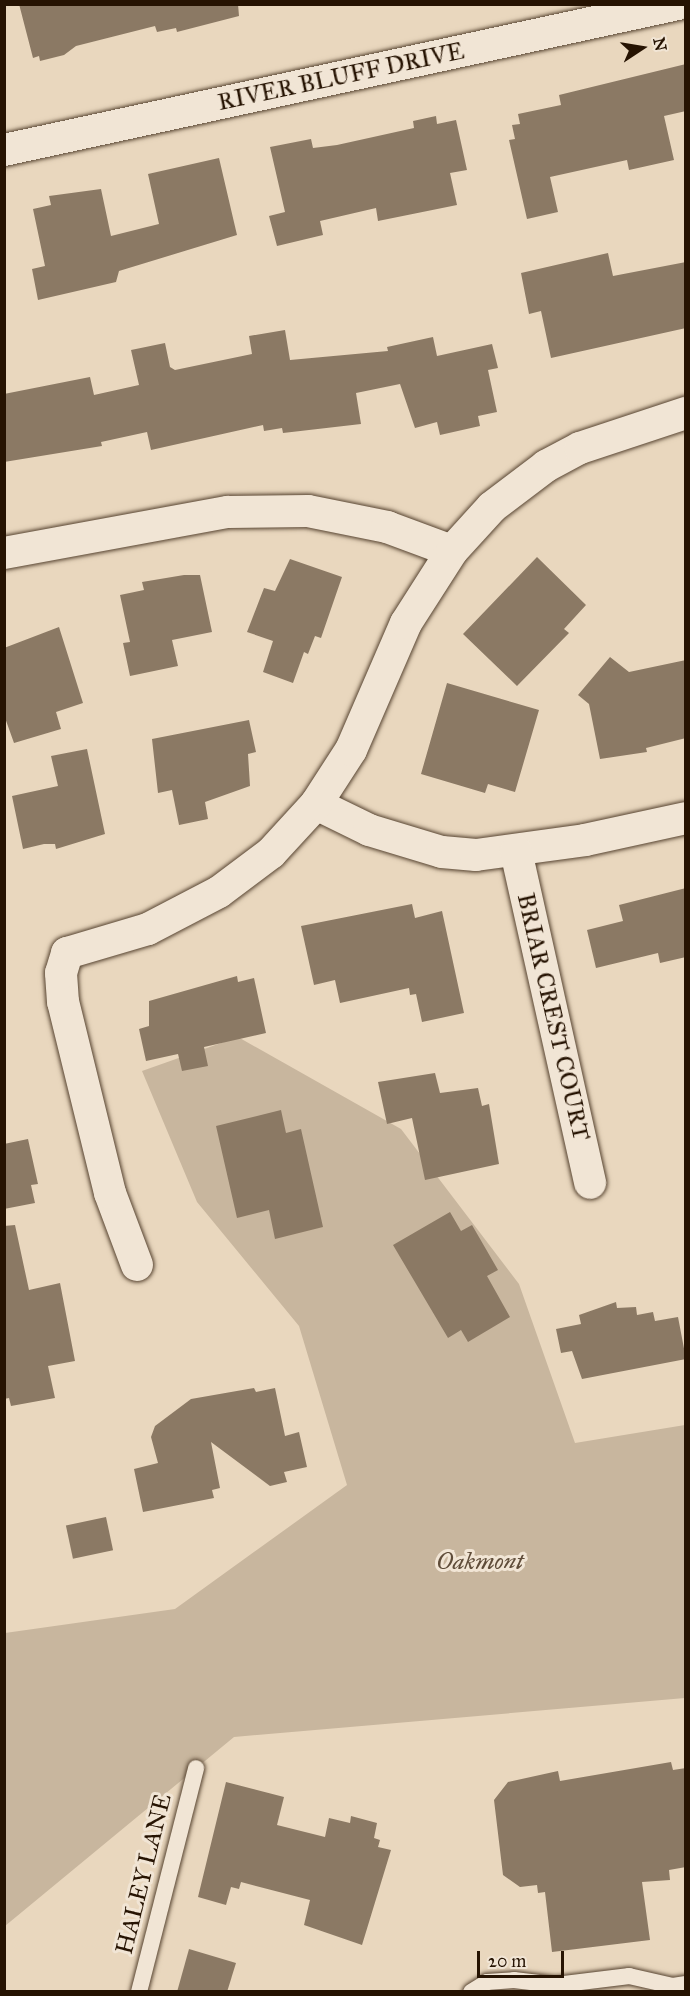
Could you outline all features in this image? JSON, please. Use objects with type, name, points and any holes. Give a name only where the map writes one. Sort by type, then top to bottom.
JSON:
[{"type":"street","name":"RIVER BLUFF DRIVE","points":[[4,150],[678,4]]},
{"type":"street","points":[[137,1265],[110,1193],[63,1002],[61,973],[67,953],[148,929],[219,892],[271,854],[316,804],[351,750],[406,623],[452,552],[492,507],[546,466],[580,448],[686,413]]},
{"type":"street","points":[[4,553],[217,514],[308,511],[387,527],[452,552]]},
{"type":"street","points":[[316,804],[369,830],[442,852],[516,851],[686,818]]},
{"type":"street","name":"BRIAR CREST COURT","points":[[516,851],[590,1183]]},
{"type":"lane","name":"HALEY LANE","points":[[139,1992],[196,1768]]},
{"type":"lane","points":[[471,1992],[487,1982],[556,1985],[629,1976],[677,1987]]},
{"type":"green space","name":"Oakmont","points":[[238,1037],[401,1129],[519,1284],[575,1443],[685,1425],[685,1698],[234,1737],[5,1926],[5,1633],[175,1609],[347,1485],[299,1326],[197,1202],[142,1071]]},
{"type":"building","points":[[19,4],[238,4],[239,16],[177,32],[176,28],[157,32],[155,26],[76,46],[64,55],[40,61],[39,56],[33,58]]},
{"type":"building","points":[[686,64],[686,111],[664,116],[674,160],[629,170],[627,160],[550,177],[558,212],[527,219],[509,140],[515,139],[512,125],[520,124],[518,114],[561,105],[559,95]]},
{"type":"building","points":[[436,116],[437,124],[456,120],[467,170],[450,173],[457,205],[378,221],[376,208],[320,221],[323,235],[277,246],[269,216],[285,212],[270,147],[311,139],[313,148],[337,145],[414,128],[413,121]]},
{"type":"building","points":[[219,158],[237,235],[119,271],[116,282],[38,300],[32,269],[45,266],[33,209],[51,205],[49,196],[101,189],[111,236],[159,224],[148,174]]},
{"type":"building","points":[[608,253],[613,276],[686,262],[686,328],[551,358],[541,311],[529,314],[521,273]]},
{"type":"building","points":[[285,330],[290,360],[388,351],[387,347],[433,337],[437,356],[492,344],[498,368],[488,370],[497,412],[478,416],[480,426],[440,435],[437,422],[415,428],[400,384],[356,393],[361,424],[283,433],[282,428],[264,431],[263,425],[151,450],[147,432],[101,442],[102,446],[4,462],[4,394],[90,377],[94,395],[139,385],[131,350],[165,343],[170,367],[175,370],[252,354],[249,336]]},
{"type":"building","points":[[537,557],[586,605],[564,629],[569,633],[517,686],[463,634]]},
{"type":"building","points":[[290,559],[342,577],[321,638],[315,636],[308,654],[304,652],[293,683],[263,672],[273,641],[247,632],[264,588],[275,591]]},
{"type":"building","points":[[184,575],[200,575],[212,632],[172,640],[178,666],[130,676],[123,643],[130,642],[120,595],[144,590],[142,582]]},
{"type":"building","points":[[59,627],[83,703],[56,712],[61,729],[14,743],[4,715],[4,648]]},
{"type":"building","points":[[610,657],[629,672],[686,660],[686,738],[646,748],[647,752],[600,759],[589,704],[578,695]]},
{"type":"building","points":[[447,683],[539,710],[515,792],[488,784],[485,793],[421,774]]},
{"type":"building","points":[[249,720],[256,752],[248,754],[250,786],[205,802],[208,819],[179,825],[172,790],[158,793],[152,739]]},
{"type":"building","points":[[87,749],[105,834],[56,849],[55,844],[44,844],[23,849],[12,796],[58,786],[51,756]]},
{"type":"building","points":[[686,888],[686,957],[660,963],[658,953],[596,968],[587,930],[623,921],[619,905]]},
{"type":"building","points":[[412,904],[415,918],[442,911],[464,1013],[422,1022],[416,994],[410,995],[409,988],[340,1003],[335,980],[314,985],[301,926]]},
{"type":"building","points":[[237,976],[238,982],[254,978],[266,1033],[204,1047],[208,1066],[182,1071],[178,1054],[146,1061],[139,1029],[149,1026],[149,1001]]},
{"type":"building","points":[[435,1073],[440,1093],[478,1088],[482,1106],[489,1104],[499,1164],[425,1180],[412,1118],[387,1124],[378,1082]]},
{"type":"building","points":[[281,1110],[286,1133],[301,1129],[323,1227],[275,1239],[269,1210],[237,1218],[216,1126]]},
{"type":"building","points":[[28,1139],[38,1184],[31,1185],[35,1203],[4,1209],[4,1144]]},
{"type":"building","points":[[450,1212],[461,1231],[472,1225],[498,1270],[487,1276],[510,1317],[468,1342],[461,1330],[448,1338],[393,1245]]},
{"type":"building","points":[[15,1225],[29,1290],[60,1283],[75,1361],[48,1366],[55,1398],[11,1406],[9,1398],[4,1399],[4,1226]]},
{"type":"building","points":[[616,1302],[617,1308],[636,1307],[637,1315],[653,1312],[655,1321],[678,1317],[686,1359],[582,1379],[572,1351],[561,1353],[556,1329],[581,1324],[579,1315]]},
{"type":"building","points":[[254,1388],[256,1392],[275,1388],[285,1436],[299,1432],[307,1467],[284,1472],[287,1482],[270,1486],[211,1442],[220,1488],[212,1490],[214,1498],[143,1512],[134,1469],[158,1463],[151,1437],[155,1426],[191,1399]]},
{"type":"building","points":[[106,1517],[113,1550],[73,1559],[66,1526]]},
{"type":"building","points":[[671,1762],[673,1770],[686,1768],[686,1867],[669,1870],[670,1880],[642,1882],[650,1940],[552,1952],[545,1892],[538,1893],[537,1885],[520,1887],[503,1875],[494,1800],[508,1782],[558,1771],[560,1781]]},
{"type":"building","points":[[226,1782],[284,1797],[277,1825],[325,1837],[329,1818],[350,1823],[351,1816],[377,1823],[374,1838],[380,1840],[378,1847],[391,1850],[362,1945],[304,1925],[310,1900],[241,1882],[239,1889],[231,1887],[226,1905],[198,1897]]},
{"type":"building","points":[[189,1949],[236,1963],[227,1992],[177,1992]]}]
